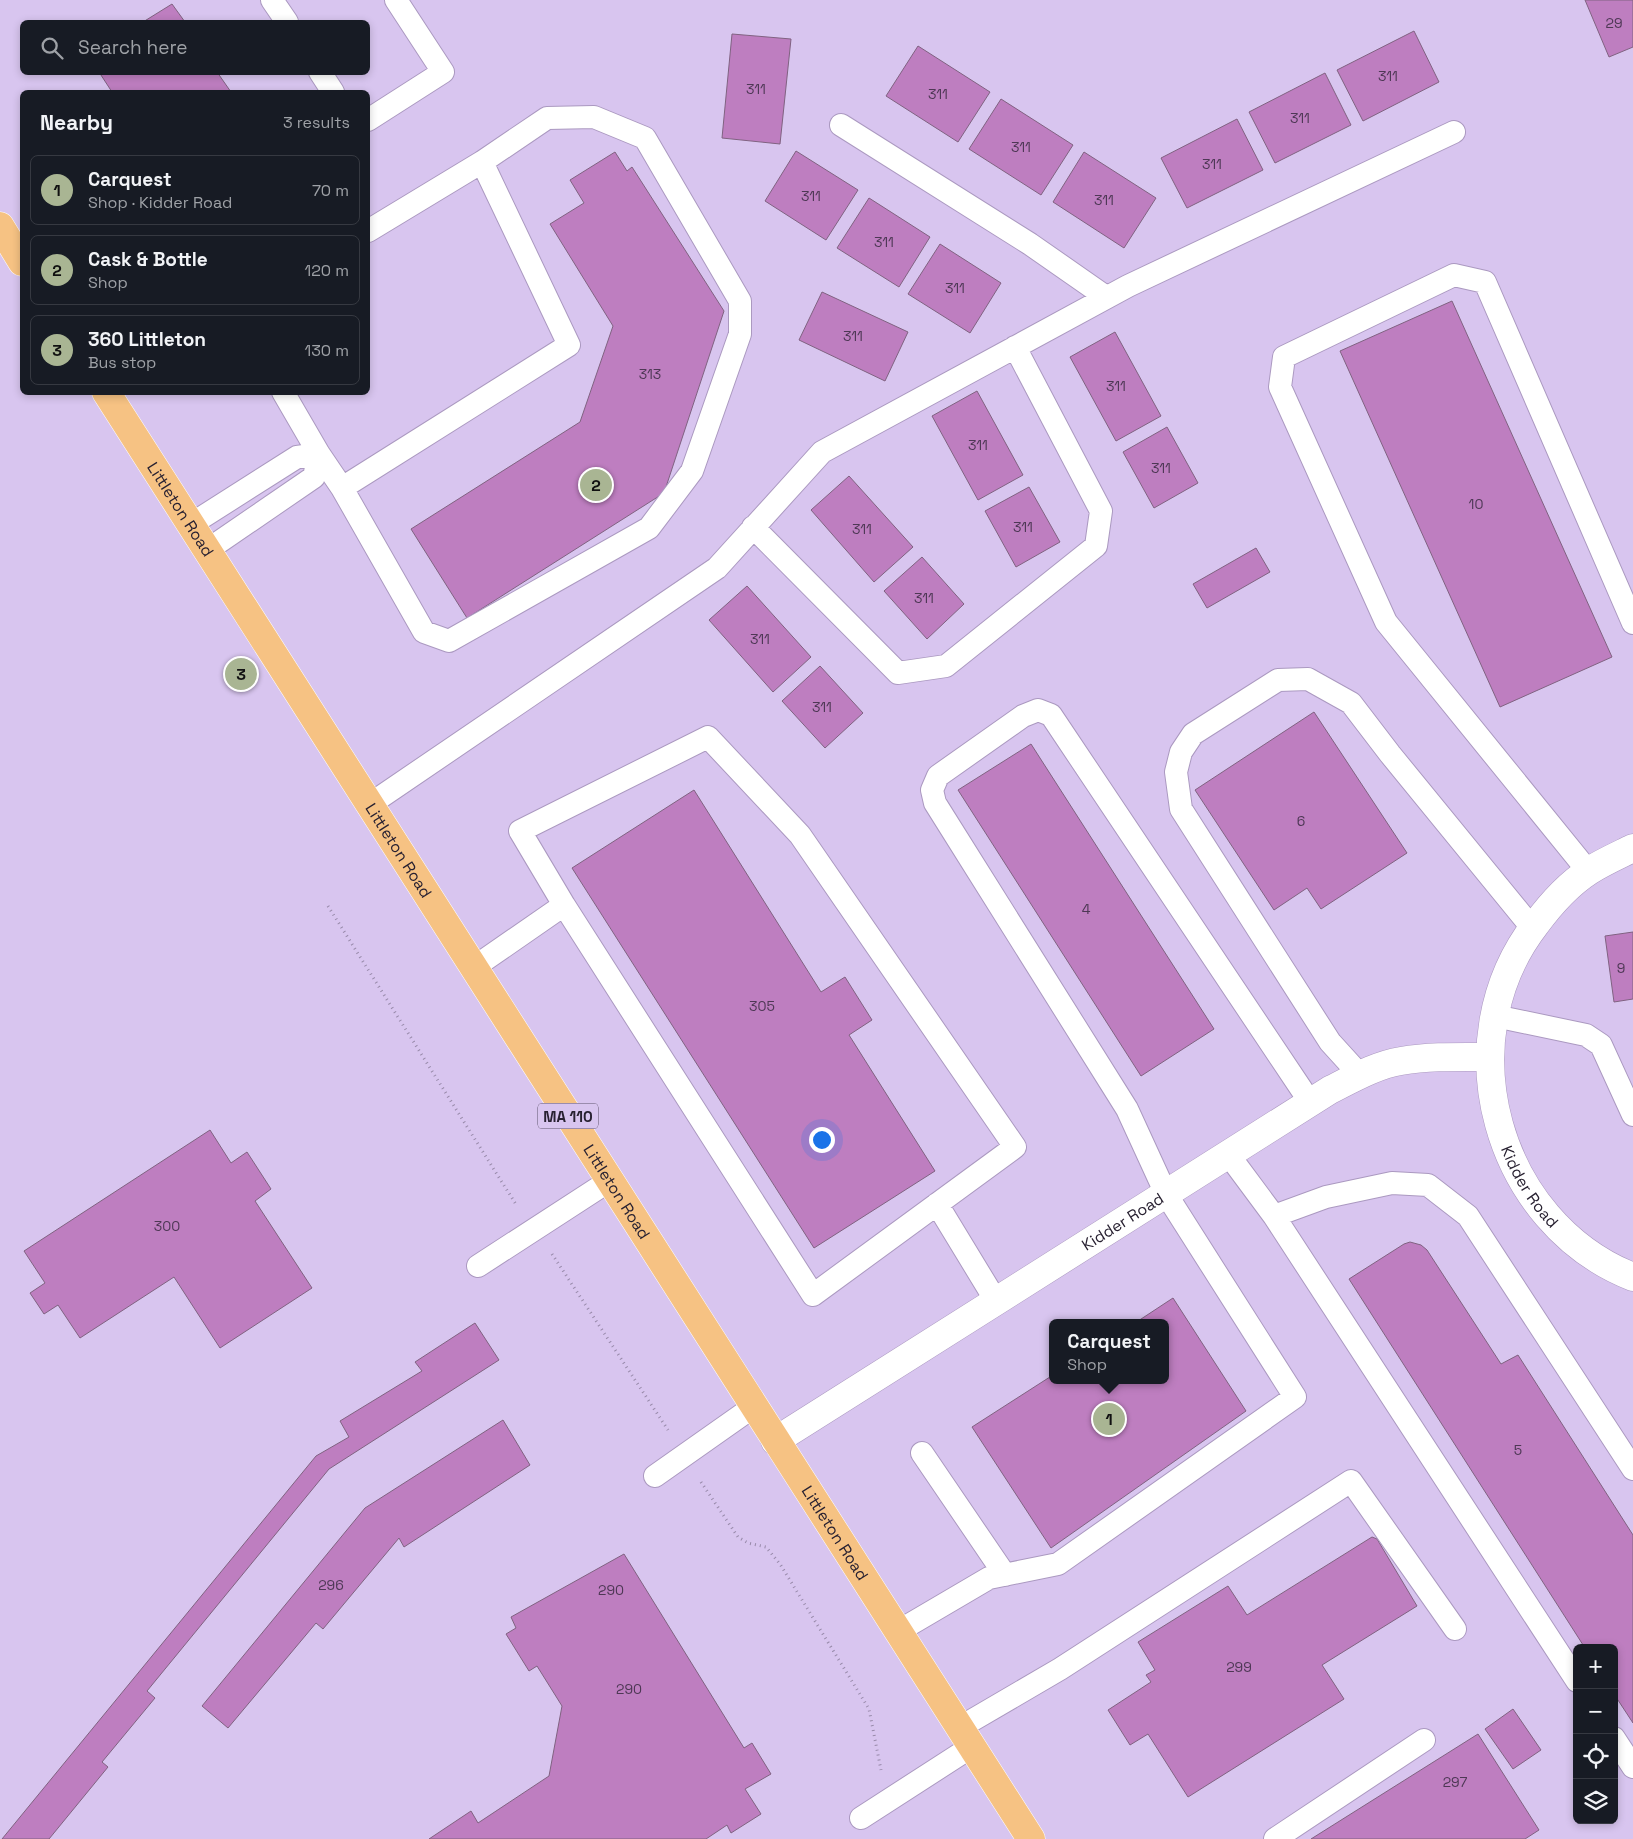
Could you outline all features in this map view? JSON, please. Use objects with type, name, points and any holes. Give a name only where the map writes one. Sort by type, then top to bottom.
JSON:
[{"type":"main road","points":[[0,226],[20,259]]},
{"type":"main road","name":"Littleton Road","points":[[108,395],[1031,1839]]},
{"type":"street","name":"Kidder Road","points":[[1633,848],[1588,871],[1565,891],[1532,928],[1513,960],[1501,991],[1495,1016],[1490,1057],[1492,1090],[1498,1123],[1509,1155],[1524,1184],[1544,1212],[1566,1236],[1593,1256],[1633,1277]]},
{"type":"street","name":"Kidder Road","points":[[775,1441],[1330,1090],[1360,1075],[1400,1061],[1444,1057],[1490,1057]]},
{"type":"lane","points":[[272,0],[286,20]]},
{"type":"lane","points":[[370,119],[443,72],[396,0]]},
{"type":"lane","points":[[322,75],[332,90]]},
{"type":"lane","points":[[285,395],[319,454],[342,488],[424,632],[449,640],[648,528],[692,471],[740,334],[740,301],[645,138],[594,117],[547,118],[482,162],[370,230]]},
{"type":"lane","points":[[840,125],[1030,244],[1106,298]]},
{"type":"lane","points":[[369,805],[717,568],[822,452],[1106,298],[1454,132]]},
{"type":"lane","points":[[342,488],[569,345],[482,162]]},
{"type":"lane","points":[[1588,871],[1386,622],[1280,387],[1284,357],[1454,275],[1485,282],[1633,623]]},
{"type":"lane","points":[[753,527],[898,673],[946,666],[1096,546],[1101,511],[1015,347]]},
{"type":"lane","points":[[190,525],[297,457],[319,454]]},
{"type":"lane","points":[[206,551],[314,477],[319,454]]},
{"type":"lane","points":[[1360,1075],[1330,1042],[1181,809],[1176,772],[1181,752],[1193,734],[1278,680],[1308,679],[1351,703],[1390,754],[1532,928]]},
{"type":"lane","points":[[897,1632],[990,1578],[1058,1564],[1295,1397],[1166,1194],[1127,1109],[935,803],[932,790],[938,776],[1023,716],[1038,710],[1051,715],[1310,1102]]},
{"type":"lane","points":[[708,737],[800,835],[1015,1147],[813,1295],[564,905],[520,831],[708,737]]},
{"type":"lane","points":[[473,968],[564,905]]},
{"type":"lane","points":[[1495,1016],[1586,1035],[1601,1045],[1633,1115]]},
{"type":"lane","points":[[1228,1154],[1274,1216],[1573,1675]]},
{"type":"lane","points":[[478,1266],[609,1181]]},
{"type":"lane","points":[[1274,1216],[1326,1197],[1392,1183],[1428,1185],[1468,1216],[1633,1469]]},
{"type":"lane","points":[[937,1204],[996,1301]]},
{"type":"lane","points":[[655,1476],[754,1407]]},
{"type":"lane","points":[[922,1454],[1006,1575]]},
{"type":"lane","points":[[861,1818],[889,1800],[965,1737],[1060,1669],[1351,1481],[1455,1629]]},
{"type":"lane","points":[[1275,1839],[1424,1740]]},
{"type":"lane","points":[[1618,1744],[1633,1767]]},
{"type":"path","points":[[328,906],[519,1208]]},
{"type":"path","points":[[551,1254],[738,1537],[748,1543],[766,1547],[780,1564],[869,1709],[878,1760],[889,1800]]},
{"type":"building","points":[[1585,0],[1633,0],[1633,47],[1609,57]]},
{"type":"building","points":[[172,4],[184,20],[146,20]]},
{"type":"building","points":[[1414,31],[1439,82],[1363,121],[1337,70]]},
{"type":"building","points":[[732,34],[791,39],[780,144],[722,138]]},
{"type":"building","points":[[918,46],[990,92],[958,142],[886,96]]},
{"type":"building","points":[[1325,73],[1351,125],[1275,163],[1249,112]]},
{"type":"building","points":[[101,75],[219,75],[230,90],[111,90]]},
{"type":"building","points":[[1001,99],[1073,145],[1041,195],[969,149]]},
{"type":"building","points":[[1237,119],[1263,170],[1187,208],[1161,158]]},
{"type":"building","points":[[796,151],[858,190],[826,240],[765,201]]},
{"type":"building","points":[[615,152],[627,171],[632,167],[724,311],[664,493],[467,618],[411,529],[580,422],[613,326],[550,224],[584,203],[570,180]]},
{"type":"building","points":[[1084,152],[1156,198],[1124,248],[1053,202]]},
{"type":"building","points":[[869,198],[930,237],[899,287],[837,248]]},
{"type":"building","points":[[940,244],[1001,283],[970,333],[908,294]]},
{"type":"building","points":[[822,292],[908,332],[885,381],[799,340]]},
{"type":"building","points":[[1452,301],[1612,657],[1500,707],[1340,351]]},
{"type":"building","points":[[1115,332],[1161,416],[1116,441],[1070,357]]},
{"type":"building","points":[[977,391],[1023,475],[978,500],[932,416]]},
{"type":"building","points":[[1167,427],[1198,483],[1154,508],[1123,452]]},
{"type":"building","points":[[849,476],[913,547],[874,582],[811,510]]},
{"type":"building","points":[[1029,487],[1060,542],[1016,567],[985,511]]},
{"type":"building","points":[[1256,548],[1270,572],[1207,608],[1193,584]]},
{"type":"building","points":[[922,557],[964,604],[927,639],[884,591]]},
{"type":"building","points":[[747,586],[811,657],[773,692],[709,620]]},
{"type":"building","points":[[820,666],[863,713],[825,748],[782,701]]},
{"type":"building","points":[[1314,712],[1407,853],[1321,909],[1307,888],[1274,910],[1195,790]]},
{"type":"building","points":[[1031,744],[1214,1029],[1141,1076],[958,790]]},
{"type":"building","points":[[694,790],[821,992],[845,977],[872,1020],[849,1035],[935,1171],[814,1248],[572,868]]},
{"type":"building","points":[[1633,932],[1633,999],[1614,1002],[1605,936]]},
{"type":"building","points":[[210,1130],[231,1163],[247,1152],[271,1189],[255,1201],[312,1288],[220,1348],[174,1277],[80,1338],[58,1305],[44,1314],[30,1293],[45,1283],[24,1251]]},
{"type":"building","points":[[1410,1242],[1421,1245],[1427,1250],[1501,1364],[1518,1355],[1633,1535],[1633,1723],[1618,1700],[1618,1644],[1582,1644],[1349,1279]]},
{"type":"building","points":[[1173,1298],[1246,1411],[1051,1548],[972,1427],[1049,1378],[1049,1384],[1169,1384],[1169,1319],[1141,1319]]},
{"type":"building","points":[[475,1323],[499,1360],[329,1469],[147,1691],[155,1698],[102,1762],[108,1767],[49,1839],[2,1839],[316,1456],[349,1437],[340,1421],[422,1371],[415,1362]]},
{"type":"building","points":[[503,1420],[530,1465],[404,1547],[399,1538],[323,1629],[316,1623],[228,1728],[202,1706],[365,1508]]},
{"type":"building","points":[[1372,1537],[1377,1539],[1417,1606],[1322,1665],[1344,1699],[1188,1797],[1148,1734],[1130,1745],[1108,1710],[1151,1682],[1146,1675],[1155,1670],[1138,1642],[1228,1586],[1247,1615]]},
{"type":"building","points":[[624,1554],[744,1748],[752,1743],[771,1774],[745,1789],[761,1814],[731,1833],[727,1825],[706,1839],[429,1839],[471,1811],[478,1823],[549,1776],[562,1706],[537,1666],[529,1671],[506,1634],[516,1628],[511,1617]]},
{"type":"building","points":[[1513,1709],[1541,1750],[1513,1769],[1485,1729]]},
{"type":"building","points":[[1478,1734],[1539,1830],[1525,1839],[1311,1839]]},
{"type":"place","name":"Cask & Bottle","points":[[596,485]]},
{"type":"place","name":"360 Littleton","points":[[241,674]]},
{"type":"place","name":"Carquest","points":[[1109,1419]]}]
